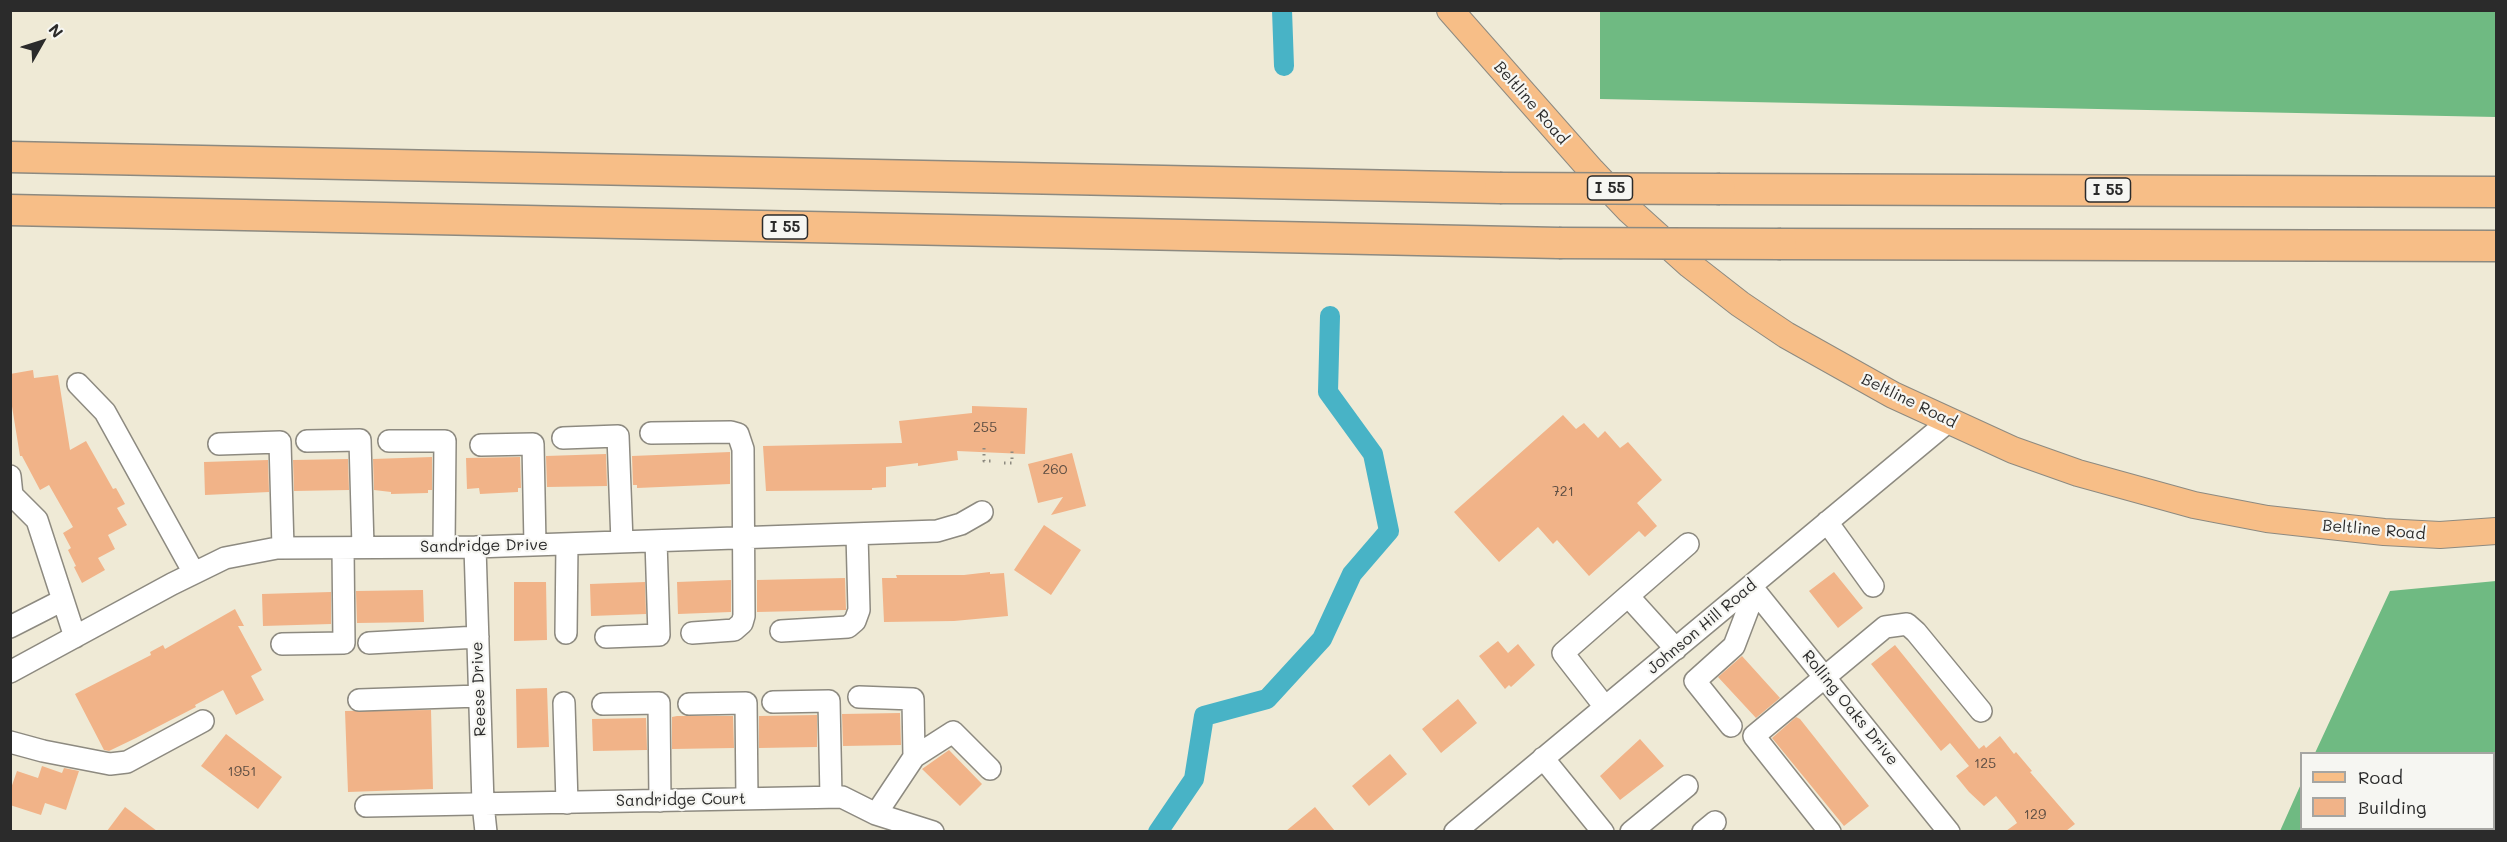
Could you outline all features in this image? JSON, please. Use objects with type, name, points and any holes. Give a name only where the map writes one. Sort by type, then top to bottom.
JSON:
[{"type":"highway","name":"I 55","points":[[10,157],[1500,188],[2496,192]]},
{"type":"highway","name":"I 55","points":[[10,210],[1559,243],[2496,246]]},
{"type":"main road","name":"Beltline Road","points":[[1450,10],[1592,171],[1629,210],[1690,265],[1740,304],[1786,335],[1863,379],[2013,450],[2078,473],[2194,505],[2267,519],[2384,532],[2440,535],[2496,531]]},
{"type":"street","points":[[78,384],[105,412],[194,573]]},
{"type":"street","name":"Johnson Hill Road","points":[[1455,831],[1753,588],[1827,522],[1949,421]]},
{"type":"street","points":[[651,433],[731,432],[738,434],[743,449],[744,616],[742,623],[734,630],[692,633]]},
{"type":"street","points":[[563,438],[618,436],[622,542]]},
{"type":"street","points":[[282,644],[344,643],[360,440],[308,441]]},
{"type":"street","points":[[390,441],[445,441],[444,547]]},
{"type":"street","points":[[219,444],[280,442],[283,548]]},
{"type":"street","points":[[481,445],[533,444],[535,544]]},
{"type":"street","points":[[10,476],[12,495],[37,519],[75,637]]},
{"type":"street","name":"Sandridge Drive","points":[[10,672],[225,558],[283,548],[475,547],[938,531],[961,524],[982,512]]},
{"type":"street","points":[[1827,522],[1873,586]]},
{"type":"street","points":[[781,631],[848,627],[855,621],[859,610],[857,534]]},
{"type":"street","points":[[606,637],[659,634],[656,540]]},
{"type":"street","points":[[566,633],[567,544]]},
{"type":"street","points":[[1605,707],[1563,653],[1688,544]]},
{"type":"street","name":"Reese Drive","points":[[475,547],[483,804],[486,831]]},
{"type":"street","points":[[1731,726],[1695,681],[1734,646],[1753,588]]},
{"type":"street","name":"Rolling Oaks Drive","points":[[1753,588],[1949,831]]},
{"type":"street","points":[[1629,596],[1676,649]]},
{"type":"street","points":[[10,627],[63,600]]},
{"type":"street","points":[[1830,831],[1754,736],[1885,627],[1907,624],[1981,711]]},
{"type":"street","points":[[369,643],[478,637]]},
{"type":"street","points":[[359,700],[480,696]]},
{"type":"street","points":[[859,697],[913,699],[914,757]]},
{"type":"street","points":[[773,702],[829,701],[831,797]]},
{"type":"street","points":[[564,703],[567,802]]},
{"type":"street","points":[[603,704],[659,703],[660,801]]},
{"type":"street","points":[[689,704],[746,703],[747,799]]},
{"type":"street","points":[[10,742],[110,764],[127,762],[203,721]]},
{"type":"street","points":[[876,814],[914,757],[953,732],[990,769]]},
{"type":"street","points":[[1544,758],[1603,831]]},
{"type":"street","points":[[1631,831],[1687,786]]},
{"type":"street","name":"Sandridge Court","points":[[366,807],[842,797],[876,814],[933,831]]},
{"type":"path","points":[[984,448],[984,460],[994,461]]},
{"type":"path","points":[[1004,463],[1012,463],[1012,450]]},
{"type":"green space","points":[[1600,11],[2496,11],[2496,117],[1600,99]]},
{"type":"green space","points":[[2496,581],[2496,831],[2280,831],[2300,786],[2300,830],[2495,830],[2495,752],[2315,752],[2390,591]]},
{"type":"building","points":[[33,370],[34,378],[58,375],[70,450],[86,441],[113,489],[116,488],[125,504],[117,508],[127,525],[108,535],[115,549],[98,558],[105,570],[82,583],[68,550],[71,548],[63,533],[73,527],[49,485],[40,490],[20,456],[10,394],[10,374]]},
{"type":"building","points":[[972,406],[1027,408],[1025,454],[957,451],[958,460],[918,466],[918,463],[886,467],[886,487],[872,488],[872,490],[766,491],[763,446],[902,443],[899,421],[972,413]]},
{"type":"building","points":[[1563,415],[1576,429],[1584,423],[1598,438],[1605,431],[1620,448],[1628,442],[1662,480],[1637,503],[1657,526],[1645,537],[1639,531],[1589,576],[1557,540],[1553,544],[1538,527],[1499,562],[1454,512]]},
{"type":"building","points":[[730,452],[730,484],[637,488],[637,485],[633,485],[632,456]]},
{"type":"building","points":[[1072,453],[1086,506],[1051,515],[1063,497],[1038,503],[1028,464]]},
{"type":"building","points":[[606,454],[607,486],[547,487],[546,456]]},
{"type":"building","points":[[432,457],[432,490],[428,490],[428,493],[391,494],[391,492],[374,490],[373,459]]},
{"type":"building","points":[[520,457],[521,488],[518,488],[518,492],[480,494],[479,488],[467,489],[466,458]]},
{"type":"building","points":[[348,459],[349,490],[294,491],[293,460]]},
{"type":"building","points":[[268,460],[269,492],[205,495],[204,462]]},
{"type":"building","points":[[1044,525],[1081,550],[1051,595],[1014,570]]},
{"type":"building","points":[[990,572],[990,574],[1004,573],[1008,616],[954,621],[884,622],[882,578],[897,578],[896,575],[964,575]]},
{"type":"building","points":[[1834,572],[1863,608],[1838,628],[1809,591]]},
{"type":"building","points":[[845,578],[846,610],[757,612],[757,580]]},
{"type":"building","points":[[731,580],[731,612],[678,614],[677,582]]},
{"type":"building","points":[[514,582],[546,582],[547,640],[514,641]]},
{"type":"building","points":[[645,582],[646,614],[591,616],[590,584]]},
{"type":"building","points":[[423,590],[424,622],[357,623],[356,591]]},
{"type":"building","points":[[331,592],[331,624],[263,626],[262,594]]},
{"type":"building","points":[[235,609],[244,626],[238,626],[262,670],[251,676],[264,700],[236,715],[223,690],[195,705],[196,707],[136,738],[109,751],[104,750],[75,694],[151,655],[150,652],[163,645],[165,649]]},
{"type":"building","points":[[1498,641],[1508,653],[1518,644],[1535,665],[1511,687],[1509,685],[1505,689],[1479,656]]},
{"type":"building","points":[[1895,645],[1979,749],[1984,745],[1986,748],[2000,736],[2075,824],[2066,831],[2006,831],[2017,823],[2014,818],[1996,796],[1984,806],[1969,792],[1956,776],[1969,766],[1950,743],[1941,751],[1871,664]]},
{"type":"building","points":[[1742,656],[1780,698],[1756,718],[1718,677]]},
{"type":"building","points":[[547,688],[549,747],[517,748],[516,689]]},
{"type":"building","points":[[1458,699],[1477,723],[1441,753],[1422,729]]},
{"type":"building","points":[[431,710],[433,789],[348,792],[345,711]]},
{"type":"building","points":[[900,713],[901,745],[843,746],[842,714]]},
{"type":"building","points":[[817,715],[817,747],[759,748],[759,716]]},
{"type":"building","points":[[733,716],[734,748],[672,749],[672,717]]},
{"type":"building","points":[[1796,717],[1800,719],[1869,806],[1844,826],[1772,738]]},
{"type":"building","points":[[646,718],[647,750],[593,751],[592,719]]},
{"type":"building","points":[[226,734],[282,777],[258,809],[201,766]]},
{"type":"building","points":[[1640,739],[1664,766],[1620,800],[1600,776]]},
{"type":"building","points":[[949,750],[982,784],[960,806],[922,769]]},
{"type":"building","points":[[1390,754],[1407,774],[1369,806],[1352,786]]},
{"type":"building","points":[[42,766],[62,773],[64,768],[79,771],[66,810],[45,803],[41,815],[10,805],[10,791],[17,771],[38,778]]},
{"type":"building","points":[[125,807],[157,831],[107,831]]},
{"type":"building","points":[[1315,807],[1335,831],[1286,831]]},
{"type":"waterway","points":[[1282,10],[1284,66]]},
{"type":"waterway","points":[[1158,832],[1194,779],[1204,716],[1267,699],[1322,639],[1352,574],[1389,531],[1373,454],[1328,392],[1330,316]]}]
